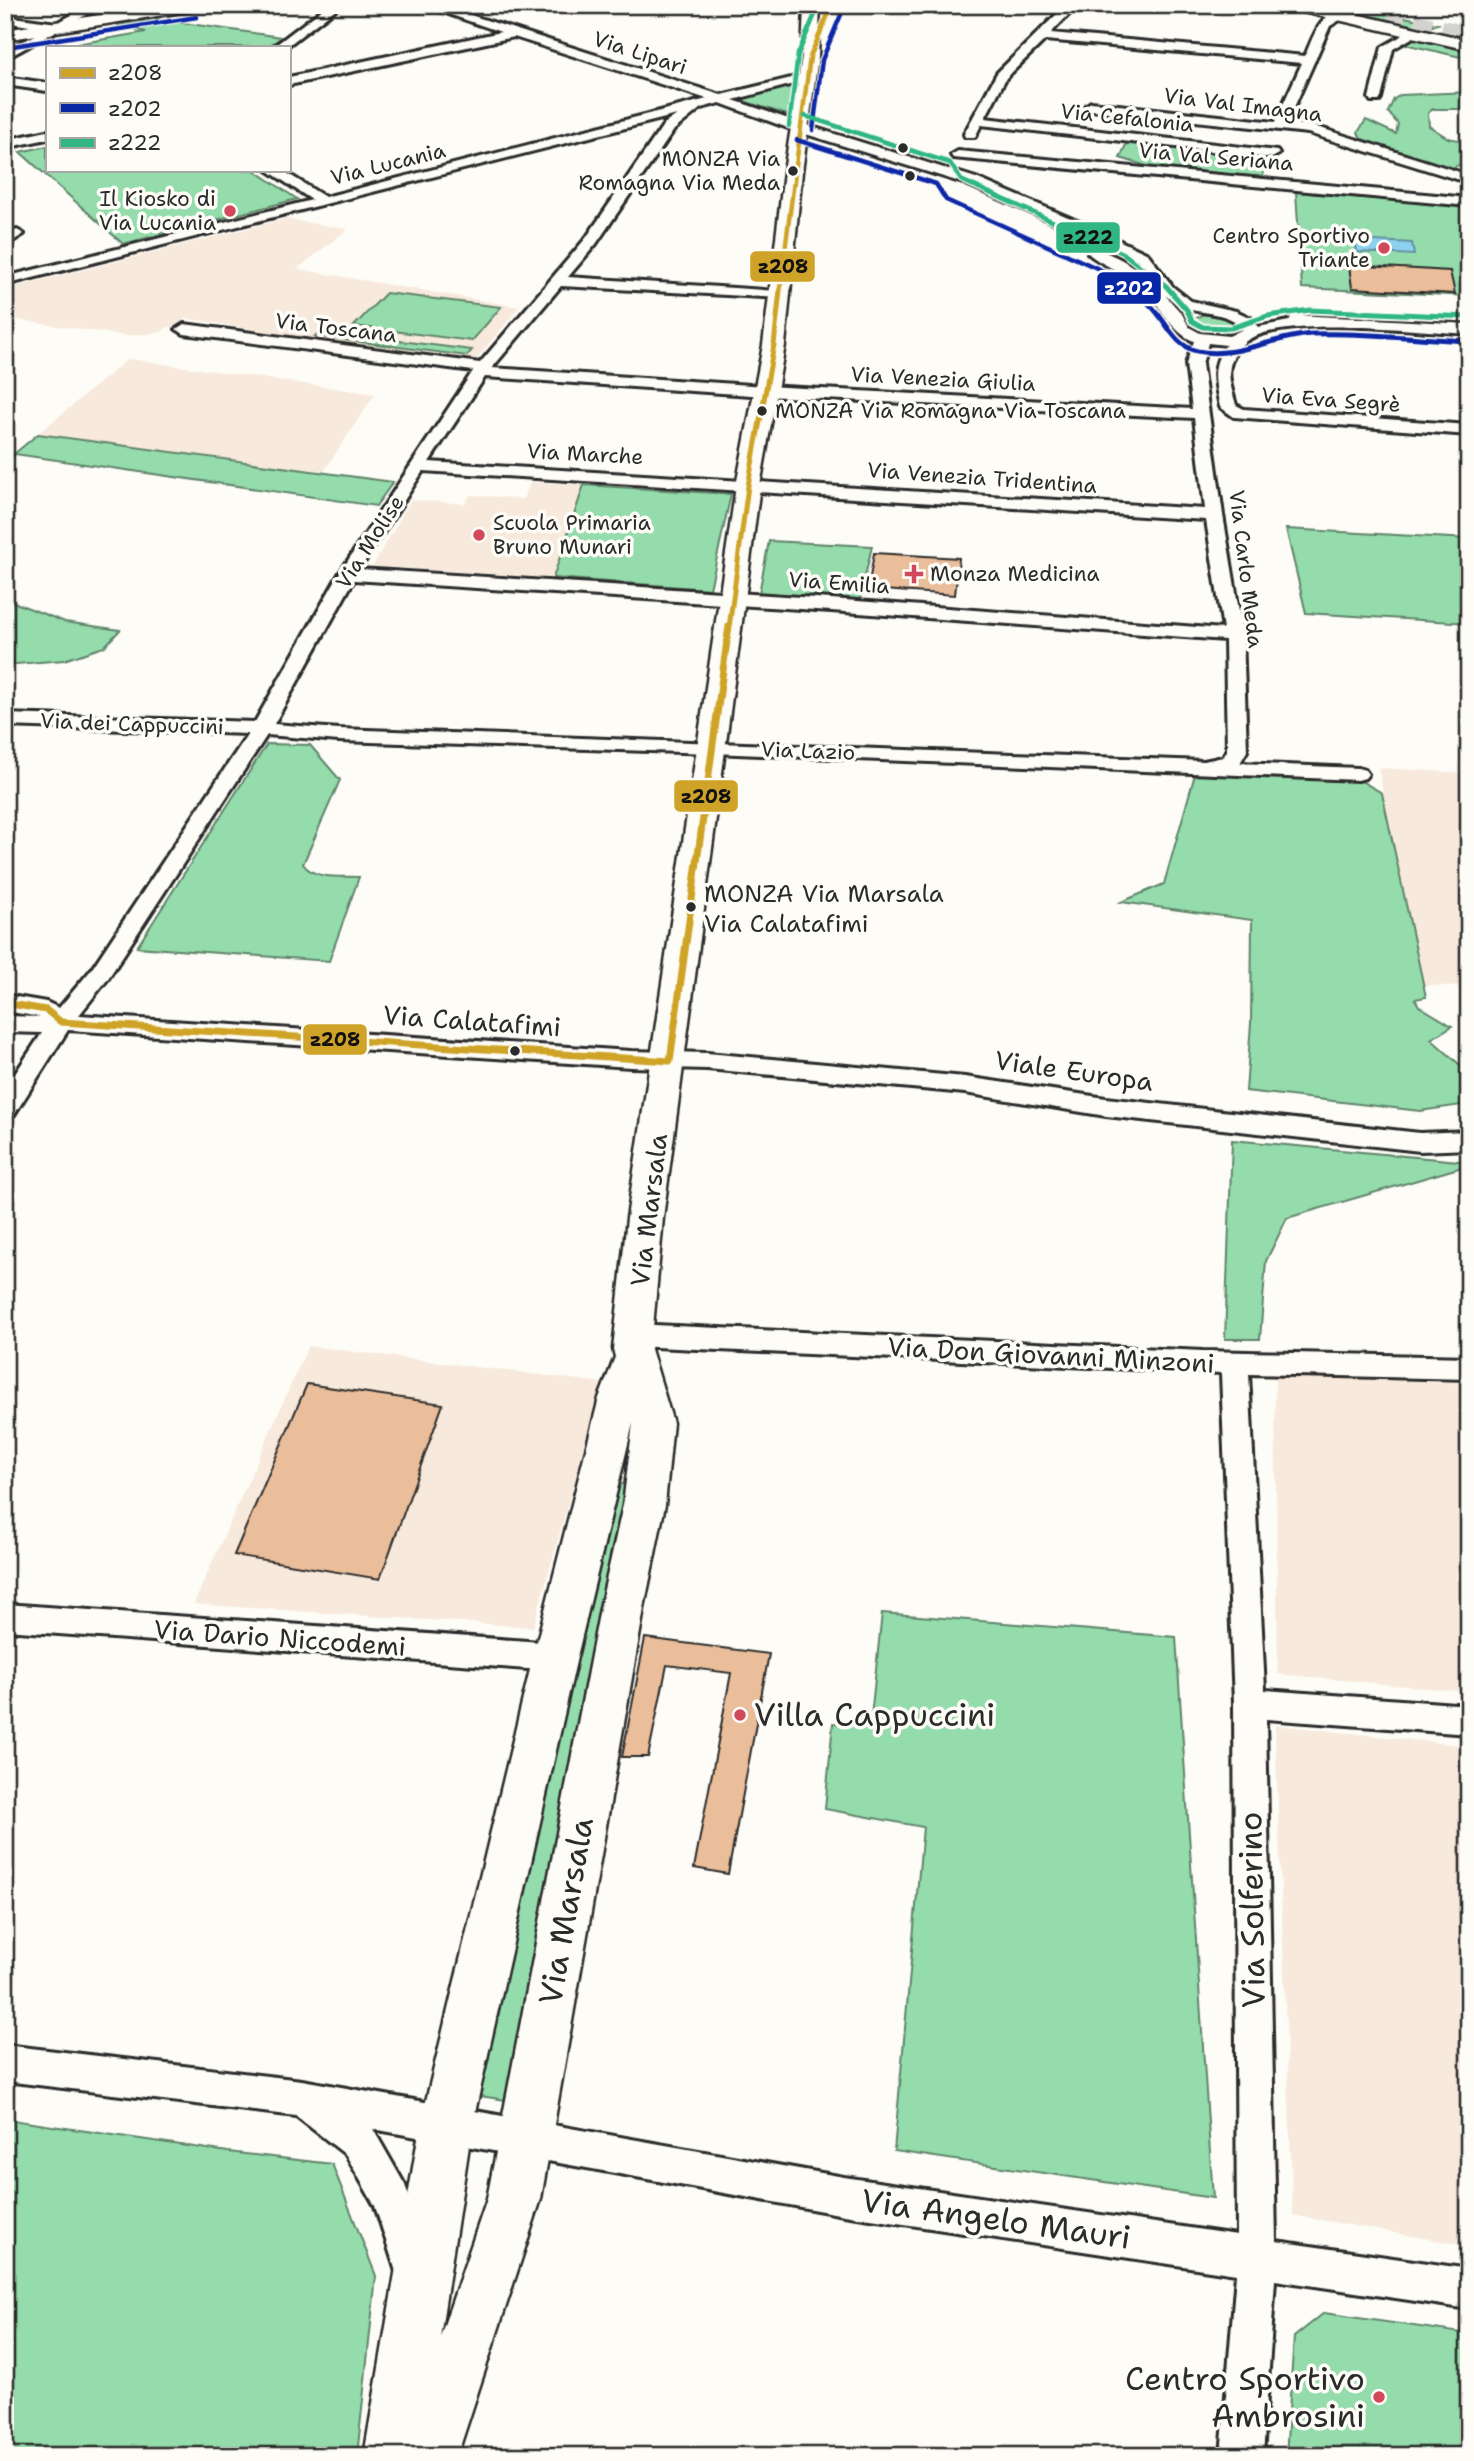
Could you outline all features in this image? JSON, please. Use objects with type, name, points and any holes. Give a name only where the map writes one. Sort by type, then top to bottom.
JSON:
[{"type":"street","points":[[5,56],[99,5]]},
{"type":"street","points":[[5,35],[195,5]]},
{"type":"street","points":[[280,46],[333,8],[343,5]]},
{"type":"street","name":"Via Lipari","points":[[427,5],[720,99],[801,128]]},
{"type":"street","points":[[945,174],[1001,76],[1045,36],[1073,5]]},
{"type":"street","points":[[1294,5],[1469,45]]},
{"type":"street","points":[[811,9],[831,10],[810,57],[811,9]]},
{"type":"street","points":[[1279,127],[1325,24],[1341,15]]},
{"type":"street","points":[[5,19],[58,27]]},
{"type":"street","points":[[290,81],[516,32]]},
{"type":"street","points":[[1375,99],[1388,47],[1416,32]]},
{"type":"street","points":[[1045,36],[1307,60]]},
{"type":"street","name":"Via Marsala","points":[[393,2456],[446,2126],[555,1657],[633,1347],[645,1218],[670,1061],[748,486],[774,345],[778,295],[810,57]]},
{"type":"street","name":"Via Molise","points":[[5,1109],[61,1022],[99,975],[253,743],[348,574],[482,370],[559,281],[618,205],[672,125],[697,105],[808,76]]},
{"type":"street","points":[[5,81],[46,87]]},
{"type":"street","name":"Via Lucania","points":[[5,279],[324,202],[697,105]]},
{"type":"street","name":"Via Val Imagna","points":[[1091,106],[1309,129],[1469,179]]},
{"type":"street","name":"Via Cefalonia","points":[[977,121],[1110,152],[1272,154]]},
{"type":"street","name":"Via Lucania","points":[[618,126],[644,123],[672,125]]},
{"type":"street","name":"Via Carlo Meda","points":[[801,128],[1007,195],[1143,257],[1177,299],[1194,307],[1223,313]]},
{"type":"street","points":[[5,144],[46,135]]},
{"type":"street","name":"Via Val Seriana","points":[[958,155],[1110,152],[1469,202]]},
{"type":"street","points":[[276,172],[324,202]]},
{"type":"street","name":"Via Carlo Meda","points":[[945,174],[952,189],[1117,262],[1153,289],[1181,326],[1202,339],[1225,341],[1243,337]]},
{"type":"street","points":[[559,281],[778,295]]},
{"type":"street","points":[[1223,313],[1250,324],[1251,330],[1243,337]]},
{"type":"street","points":[[1181,326],[1184,318],[1192,314],[1223,313],[1311,322],[1469,329]]},
{"type":"street","points":[[1243,337],[1271,328],[1311,322]]},
{"type":"street","name":"Via Carlo Meda","points":[[1181,326],[1183,340],[1195,361],[1214,515],[1234,635],[1237,751],[1231,761],[1210,766]]},
{"type":"street","name":"Via Toscana","points":[[184,329],[482,370],[766,391]]},
{"type":"street","name":"Via Eva Segrè","points":[[1243,337],[1225,355],[1221,365],[1228,407],[1240,414],[1469,430]]},
{"type":"street","name":"Via Carlo Meda","points":[[1195,361],[1202,339]]},
{"type":"street","name":"Via Venezia Giulia","points":[[766,391],[1202,414]]},
{"type":"street","name":"Via Marche","points":[[419,466],[748,486]]},
{"type":"street","name":"Via Venezia Tridentina","points":[[748,486],[1214,515]]},
{"type":"street","name":"Via Emilia","points":[[348,574],[1234,635]]},
{"type":"street","name":"Via dei Cappuccini","points":[[9,725],[223,726],[258,731]]},
{"type":"street","name":"Via Lazio","points":[[258,731],[1210,766],[1358,774]]},
{"type":"street","name":"Via Calatafimi","points":[[5,1003],[46,1010],[61,1022]]},
{"type":"street","name":"Via Calatafimi","points":[[5,1024],[34,1026],[61,1022],[670,1061]]},
{"type":"street","name":"Viale Europa","points":[[670,1061],[707,1061],[965,1085],[1106,1107],[1420,1142],[1469,1140]]},
{"type":"street","name":"Via Marsala","points":[[428,2456],[514,2199],[643,1505],[653,1423],[633,1347]]},
{"type":"street","name":"Via Don Giovanni Minzoni","points":[[633,1347],[1469,1368]]},
{"type":"street","name":"Via Solferino","points":[[1235,1363],[1250,1703],[1257,2257],[1242,2456]]},
{"type":"street","name":"Via Dario Niccodemi","points":[[5,1617],[555,1657]]},
{"type":"street","points":[[1250,1703],[1469,1720]]},
{"type":"street","points":[[5,2063],[302,2098],[525,2139]]},
{"type":"street","points":[[302,2098],[359,2142],[392,2198],[421,2291]]},
{"type":"street","name":"Via Angelo Mauri","points":[[525,2139],[844,2196],[1469,2289]]},
{"type":"shaded area","points":[[285,219],[348,229],[297,269],[519,307],[476,360],[296,337],[186,318],[174,328],[168,327],[161,332],[126,336],[5,318],[7,289]]},
{"type":"shaded area","points":[[128,359],[375,394],[324,471],[38,434]]},
{"type":"shaded area","name":"Scuola Primaria Bruno Munari","points":[[531,482],[584,485],[553,578],[373,566],[411,500],[465,504],[470,495],[523,499]]},
{"type":"shaded area","points":[[1378,768],[1469,773],[1469,987],[1424,985]]},
{"type":"shaded area","points":[[308,1346],[603,1383],[533,1627],[194,1604]]},
{"type":"shaded area","points":[[1275,1375],[1469,1384],[1469,1692],[1278,1674]]},
{"type":"shaded area","points":[[1275,1725],[1469,1746],[1469,2246],[1293,2215]]},
{"type":"green space","points":[[1313,5],[1347,5],[1438,24],[1427,28]]},
{"type":"green space","points":[[155,19],[282,37],[268,46],[65,46],[146,32],[117,25]]},
{"type":"green space","points":[[1415,38],[1469,51],[1469,59],[1405,44]]},
{"type":"green space","points":[[794,82],[791,116],[734,98]]},
{"type":"green space","points":[[1469,92],[1469,109],[1433,109],[1428,113],[1429,126],[1448,138],[1469,142],[1467,160],[1453,168],[1362,141],[1358,132],[1366,120],[1396,134],[1398,124],[1388,112],[1394,99],[1401,95]]},
{"type":"green space","points":[[1128,140],[1267,156],[1267,160],[1251,158],[1246,167],[1264,170],[1263,177],[1154,168],[1120,158]]},
{"type":"green space","points":[[46,146],[46,172],[257,172],[297,199],[123,244],[20,152]]},
{"type":"green space","name":"Centro Sportivo Triante","points":[[1296,192],[1469,207],[1469,296],[1302,288]]},
{"type":"green space","points":[[386,293],[501,307],[472,341],[354,326]]},
{"type":"green space","points":[[1202,315],[1228,317],[1239,328],[1222,336],[1202,333],[1190,327],[1190,322]]},
{"type":"green space","points":[[321,331],[472,350],[467,356],[315,336]]},
{"type":"green space","points":[[38,434],[393,482],[376,506],[15,454],[5,465],[5,453],[14,454]]},
{"type":"green space","points":[[584,485],[731,494],[710,589],[553,578]]},
{"type":"green space","points":[[1286,529],[1469,539],[1469,623],[1306,613]]},
{"type":"green space","points":[[769,541],[872,546],[860,599],[759,593]]},
{"type":"green space","points":[[5,599],[65,622],[120,630],[104,647],[64,660],[5,665]]},
{"type":"green space","points":[[267,744],[310,745],[340,780],[303,864],[321,875],[359,877],[329,961],[137,947]]},
{"type":"green space","points":[[1195,774],[1361,781],[1382,793],[1426,997],[1415,999],[1419,1006],[1452,1026],[1431,1039],[1469,1073],[1469,1104],[1420,1111],[1246,1091],[1251,1023],[1252,920],[1121,902],[1164,884]]},
{"type":"green space","points":[[1232,1140],[1469,1162],[1469,1165],[1287,1218],[1266,1261],[1260,1339],[1225,1339]]},
{"type":"green space","points":[[620,1484],[632,1485],[513,2101],[473,2095]]},
{"type":"green space","points":[[882,1613],[1176,1637],[1213,2198],[894,2151],[923,1827],[825,1809],[833,1723],[870,1726]]},
{"type":"green space","points":[[5,2119],[228,2152],[332,2164],[376,2276],[357,2456],[5,2456]]},
{"type":"green space","name":"Centro Sportivo Ambrosini","points":[[1324,2313],[1469,2334],[1469,2456],[1286,2456],[1294,2337]]},
{"type":"water","points":[[1355,240],[1412,243],[1414,255],[1357,252]]},
{"type":"building","points":[[1349,265],[1450,271],[1455,294],[1352,288]]},
{"type":"building","name":"Monza Medicina","points":[[874,553],[959,558],[955,595],[868,589]]},
{"type":"building","points":[[307,1384],[443,1404],[380,1579],[234,1555]]},
{"type":"building","name":"Villa Cappuccini","points":[[645,1638],[769,1654],[728,1874],[694,1868],[731,1673],[667,1665],[648,1757],[622,1757]]},
{"type":"tunnel","points":[[1332,5],[1469,35]]},
{"type":"transit line","name":"z222","points":[[789,126],[798,54],[819,5]]},
{"type":"transit line","name":"z208","points":[[670,1061],[748,486],[774,345],[793,172],[810,57],[832,5]]},
{"type":"transit line","name":"z202","points":[[813,130],[822,60],[843,10]]},
{"type":"transit line","name":"z202","points":[[7,47],[197,17]]},
{"type":"transit line","name":"z222","points":[[805,116],[950,163],[961,180],[1123,253],[1166,286],[1187,310],[1192,321],[1203,327],[1231,328],[1268,316],[1310,310],[1469,317]]},
{"type":"transit line","name":"z202","points":[[797,140],[936,184],[946,200],[1111,274],[1150,304],[1167,324],[1175,339],[1196,351],[1235,352],[1274,340],[1312,334],[1468,341]]},
{"type":"transit line","name":"z208","points":[[5,1003],[46,1010],[61,1022],[670,1061]]},
{"type":"place","name":"MONZA Via Romagna Via Meda","points":[[793,171]]},
{"type":"place","name":"Il Kiosko di Via Lucania","points":[[230,211]]},
{"type":"place","name":"Centro Sportivo Triante","points":[[1384,248]]},
{"type":"place","name":"MONZA Via Romagna Via Toscana","points":[[762,411]]},
{"type":"place","name":"Scuola Primaria Bruno Munari","points":[[479,535]]},
{"type":"place","name":"Monza Medicina","points":[[914,574]]},
{"type":"place","name":"MONZA Via Marsala Via Calatafimi","points":[[691,907]]},
{"type":"place","name":"Villa Cappuccini","points":[[740,1715]]},
{"type":"place","name":"Centro Sportivo Ambrosini","points":[[1379,2397]]}]
